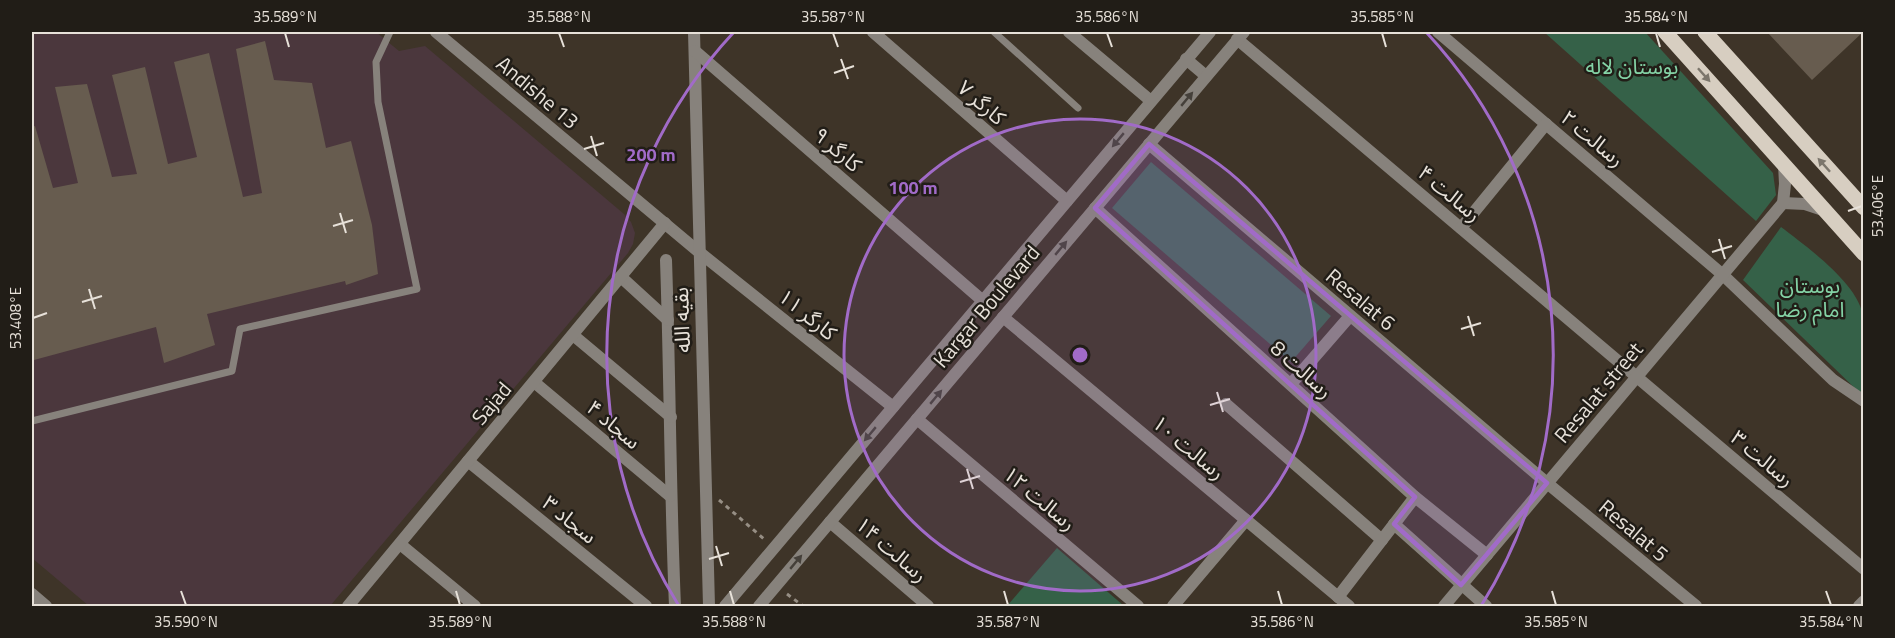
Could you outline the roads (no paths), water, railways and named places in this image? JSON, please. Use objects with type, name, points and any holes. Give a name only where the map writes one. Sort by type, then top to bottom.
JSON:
[{"type":"main road","points":[[1665,32],[1863,254]]},
{"type":"main road","points":[[1705,32],[1863,208]]},
{"type":"street","name":"Andishe 13","points":[[436,32],[699,252]]},
{"type":"street","name":"بقیه الله","points":[[694,32],[709,606]]},
{"type":"street","name":"کارگر ۷","points":[[873,32],[1066,201]]},
{"type":"street","points":[[1069,32],[1151,102]]},
{"type":"street","name":"Kargar Boulevard","points":[[725,606],[1210,32]]},
{"type":"street","name":"رسالت ۲","points":[[1438,32],[1723,275],[1833,380],[1863,400]]},
{"type":"street","name":"Kargar Boulevard","points":[[759,606],[1240,35]]},
{"type":"street","name":"رسالت ۴","points":[[1240,35],[1461,228],[1637,376]]},
{"type":"street","name":"کارگر ۹","points":[[695,51],[983,301]]},
{"type":"street","points":[[1186,59],[1206,76]]},
{"type":"street","points":[[1461,228],[1546,124]]},
{"type":"street","name":"Resalat 6","points":[[1149,144],[1547,483]]},
{"type":"street","points":[[1784,164],[1783,203],[1805,204],[1826,211]]},
{"type":"street","name":"Resalat street","points":[[1444,606],[1783,203]]},
{"type":"street","name":"رسالت 8","points":[[1095,208],[1415,496],[1487,555]]},
{"type":"street","name":"Sajad","points":[[348,606],[665,224]]},
{"type":"street","name":"کارگر ۱۱","points":[[699,252],[893,407]]},
{"type":"street","name":"بقیه الله","points":[[666,260],[671,417],[670,496],[675,606]]},
{"type":"street","points":[[621,277],[668,320]]},
{"type":"street","points":[[1291,384],[1350,316]]},
{"type":"street","name":"رسالت ۱۰","points":[[1003,317],[1349,606]]},
{"type":"street","points":[[573,335],[671,417]]},
{"type":"street","name":"رسالت ۳","points":[[1637,376],[1863,569]]},
{"type":"street","name":"سجاد ۴","points":[[534,382],[670,496]]},
{"type":"street","points":[[1226,404],[1382,540]]},
{"type":"street","name":"رسالت ۱۲","points":[[917,419],[1138,606]]},
{"type":"street","name":"سجاد ۳","points":[[468,461],[646,606]]},
{"type":"street","name":"Resalat 5","points":[[1547,483],[1696,606]]},
{"type":"street","points":[[1338,597],[1415,496]]},
{"type":"street","points":[[1173,606],[1246,520]]},
{"type":"street","name":"رسالت ۱۴","points":[[830,522],[928,606]]},
{"type":"street","points":[[1394,524],[1486,606]]},
{"type":"street","points":[[400,543],[476,606]]},
{"type":"street","points":[[32,594],[46,606]]},
{"type":"street","points":[[1859,606],[1863,601]]},
{"type":"lane","points":[[32,421],[232,371],[240,329],[417,289],[378,102],[376,62],[390,32]]},
{"type":"lane","points":[[994,32],[1078,108]]},
{"type":"park label","name":"بوستان لاله","points":[[1632,66]]},
{"type":"park label","name":"بوستان امام رضا","points":[[1810,297]]}]
